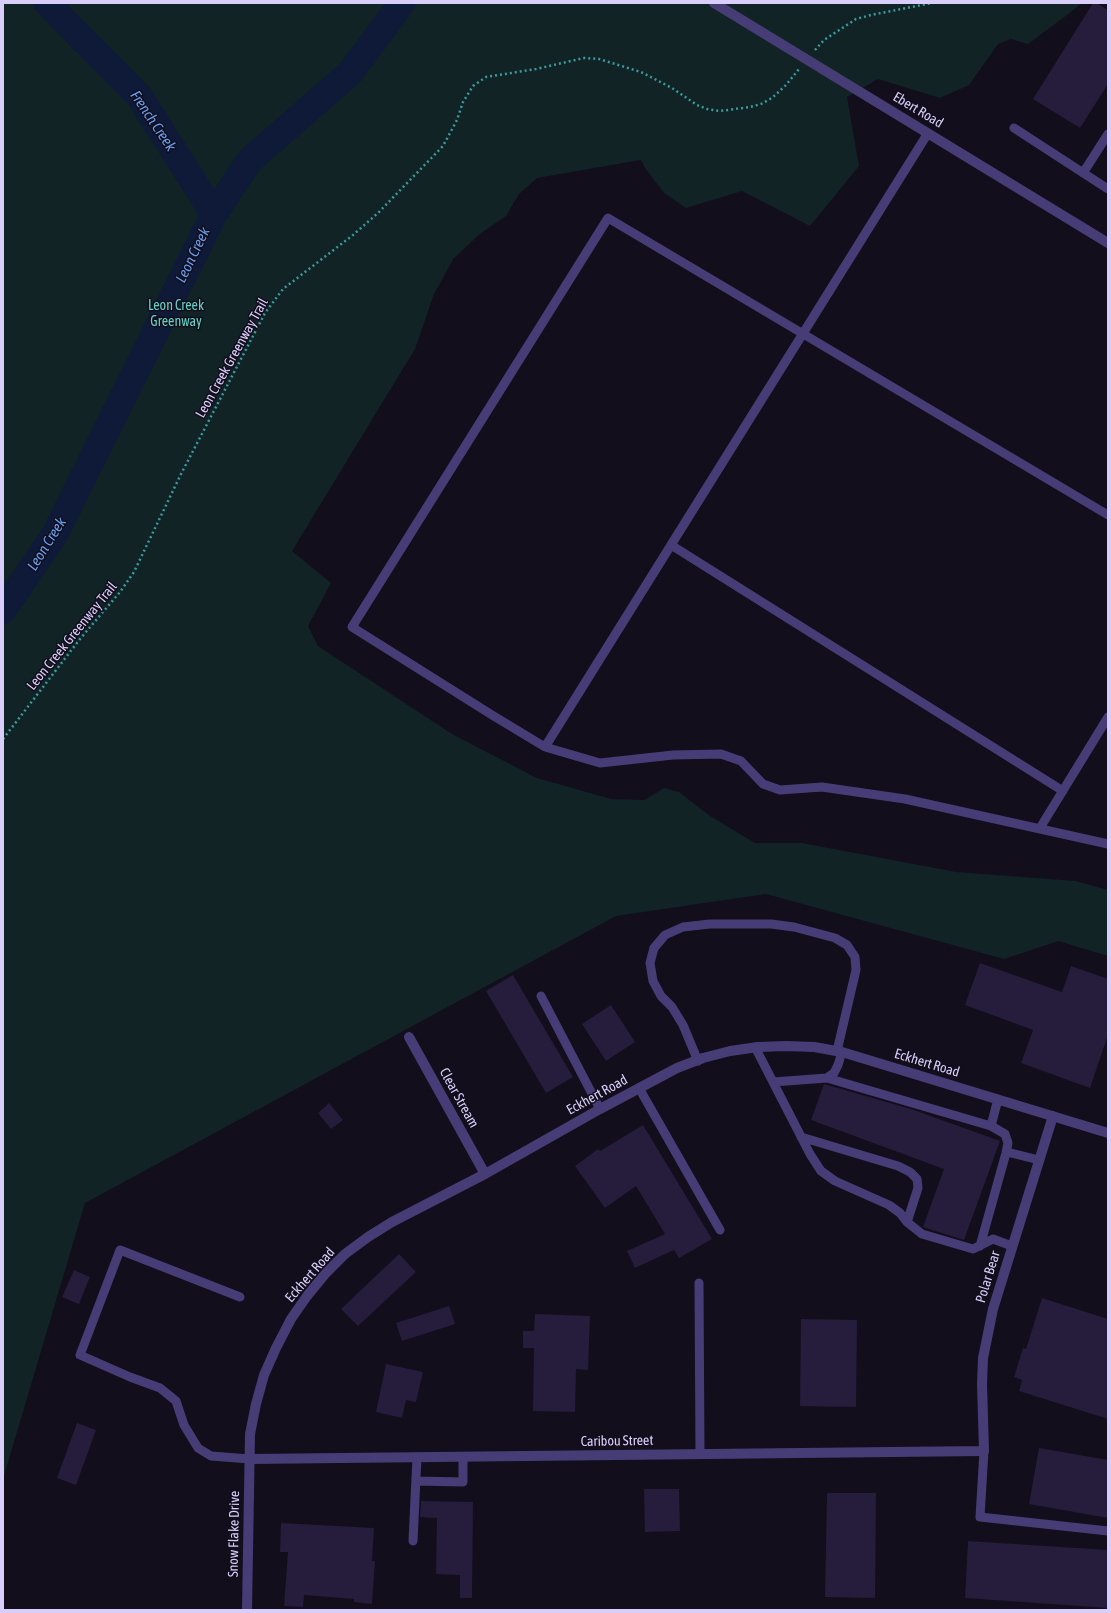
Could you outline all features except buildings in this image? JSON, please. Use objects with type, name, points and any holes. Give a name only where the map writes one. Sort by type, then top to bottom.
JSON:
[{"type":"street","name":"Ebert Road","points":[[714,3],[1108,243]]},
{"type":"street","name":"Clear Stream","points":[[409,1037],[485,1174]]},
{"type":"street","name":"Eckhert Road","points":[[250,1459],[250,1434],[256,1404],[264,1375],[276,1348],[291,1319],[307,1296],[325,1274],[345,1254],[392,1222],[485,1174],[639,1088],[677,1068],[698,1060],[730,1051],[755,1047],[814,1047],[840,1051],[1108,1133]]},
{"type":"street","name":"Polar Bear","points":[[984,1451],[982,1384],[983,1358],[992,1309],[1053,1116]]},
{"type":"street","name":"Caribou Street","points":[[250,1459],[984,1451]]},
{"type":"street","name":"Snow Flake Drive","points":[[247,1610],[250,1459]]},
{"type":"lane","points":[[1014,128],[1108,189]]},
{"type":"lane","points":[[545,747],[928,133]]},
{"type":"lane","points":[[1083,173],[1108,134]]},
{"type":"lane","points":[[1108,515],[608,218],[352,627],[545,747],[600,763],[673,755],[720,754],[741,762],[763,784],[780,790],[822,787],[905,799],[1108,844]]},
{"type":"lane","points":[[671,545],[1063,791]]},
{"type":"lane","points":[[1040,828],[1108,717]]},
{"type":"lane","points":[[698,1060],[683,1025],[672,1007],[661,996],[653,981],[650,964],[654,948],[665,935],[683,927],[710,924],[771,924],[794,927],[835,938],[847,945],[855,957],[856,970],[838,1065],[834,1073],[827,1078]]},
{"type":"lane","points":[[541,996],[600,1109]]},
{"type":"lane","points":[[755,1047],[801,1137],[821,1171],[835,1181],[889,1204],[907,1222],[922,1234],[974,1249],[993,1239],[1012,1246]]},
{"type":"lane","points":[[773,1082],[827,1078],[991,1126],[1005,1134],[1008,1143],[1007,1152],[980,1246]]},
{"type":"lane","points":[[639,1088],[720,1230]]},
{"type":"lane","points":[[991,1126],[998,1099]]},
{"type":"lane","points":[[801,1137],[898,1166],[910,1172],[917,1179],[918,1188],[907,1222]]},
{"type":"lane","points":[[1007,1152],[1039,1160]]},
{"type":"lane","points":[[240,1297],[120,1250],[80,1355],[130,1377],[160,1388],[176,1401],[184,1425],[198,1448],[211,1456],[250,1459]]},
{"type":"lane","points":[[699,1283],[700,1454]]},
{"type":"lane","points":[[984,1451],[980,1517],[1108,1531]]},
{"type":"lane","points":[[413,1541],[418,1457]]},
{"type":"lane","points":[[416,1481],[463,1482],[464,1457]]},
{"type":"path","name":"Leon Creek Greenway Trail","points":[[3,739],[80,639],[120,592],[134,572],[181,474],[265,313],[283,289],[353,235],[378,213],[443,146],[457,120],[462,102],[473,86],[486,77],[536,69],[584,58],[599,59],[641,72],[672,88],[697,105],[707,109],[720,111],[750,107],[761,104],[772,98],[786,85],[824,40],[856,19],[932,3]]},
{"type":"green space","name":"Leon Creek Greenway","points":[[3,3],[1082,3],[1028,44],[1011,39],[998,44],[969,85],[940,98],[878,79],[847,97],[859,166],[810,226],[742,191],[686,208],[664,193],[645,168],[641,160],[537,178],[519,194],[506,216],[481,233],[454,258],[434,294],[415,349],[292,551],[331,583],[308,626],[318,646],[452,734],[537,778],[611,799],[645,800],[664,788],[679,792],[710,816],[755,843],[802,843],[956,872],[1076,881],[1108,890],[1108,956],[1058,941],[1004,959],[766,894],[616,916],[85,1203],[3,1479]]},
{"type":"waterway","name":"French Creek","points":[[47,3],[139,96],[214,214]]},
{"type":"waterway","name":"Leon Creek","points":[[3,610],[55,534],[214,214],[250,160],[350,73],[402,3]]}]
